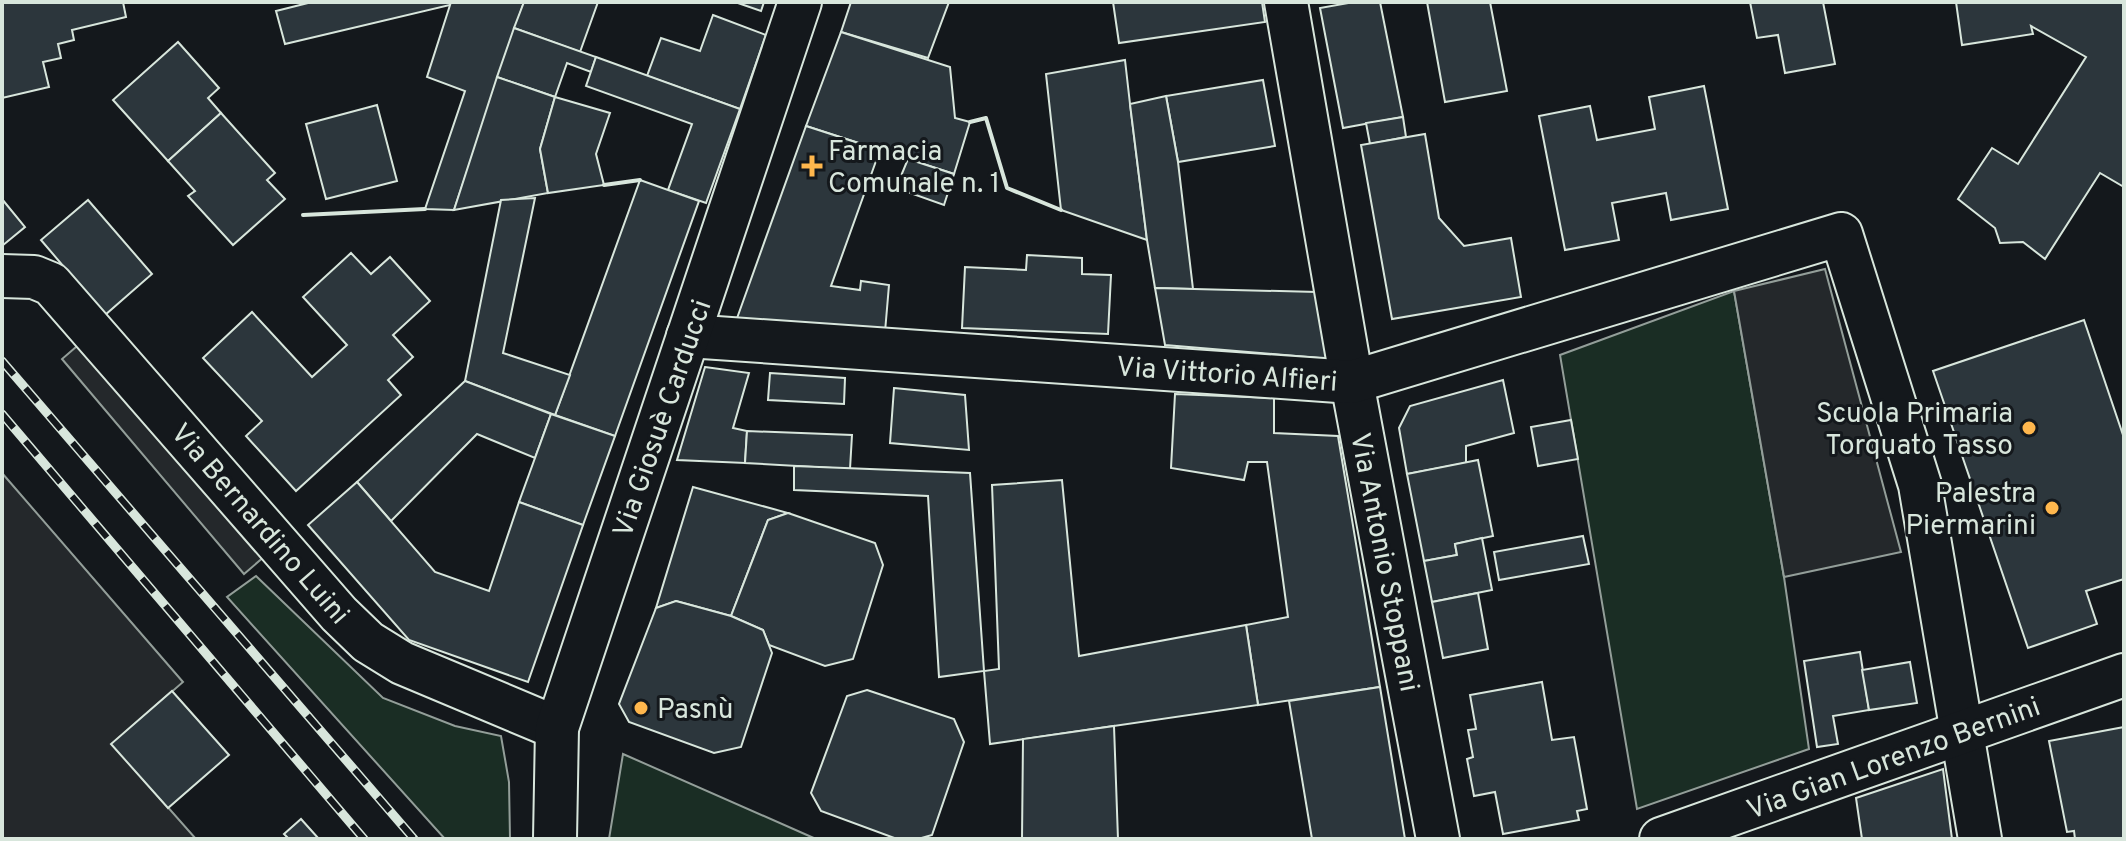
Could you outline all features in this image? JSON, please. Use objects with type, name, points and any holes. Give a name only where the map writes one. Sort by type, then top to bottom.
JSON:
[{"type":"street","name":"Via Giosuè Carducci","points":[[555,839],[557,728],[800,2]]},
{"type":"street","name":"Via Antonio Stoppani","points":[[1286,2],[1352,382],[1438,839]]},
{"type":"street","name":"Via Vittorio Alfieri","points":[[688,336],[1352,382],[1841,234],[1920,485],[1963,733]]},
{"type":"street","name":"Via Bernardino Luini","points":[[2,276],[34,277],[51,284],[339,614],[368,642],[402,663],[557,728]]},
{"type":"street","name":"Via Gian Lorenzo Bernini","points":[[1661,839],[2124,675]]},
{"type":"street","points":[[1963,733],[1980,839]]},
{"type":"green space","points":[[1734,291],[1784,577],[1809,749],[1637,809],[1560,355]]},
{"type":"green space","points":[[256,576],[383,698],[455,726],[501,736],[509,782],[510,839],[445,839],[227,597]]},
{"type":"green space","points":[[623,754],[816,839],[609,839]]},
{"type":"shaded area","points":[[1825,269],[1901,552],[1784,577],[1734,291]]},
{"type":"shaded area","points":[[83,341],[265,556],[244,574],[62,359]]},
{"type":"shaded area","points":[[2,473],[183,682],[112,744],[196,839],[2,839]]},
{"type":"building","points":[[2,2],[123,2],[126,17],[72,30],[74,40],[58,44],[61,58],[43,62],[49,87],[2,98]]},
{"type":"building","points":[[312,2],[451,2],[450,5],[285,44],[276,11]]},
{"type":"building","points":[[451,2],[524,2],[454,210],[425,209],[465,91],[427,77]]},
{"type":"building","points":[[524,2],[598,2],[580,52],[514,28]]},
{"type":"building","points":[[735,2],[764,2],[761,11]]},
{"type":"building","points":[[851,2],[949,2],[928,58],[841,32]]},
{"type":"building","points":[[1113,2],[1262,2],[1265,22],[1119,43]]},
{"type":"building","points":[[1354,2],[1380,2],[1403,117],[1343,128],[1320,8]]},
{"type":"building","points":[[1427,2],[1490,2],[1507,91],[1445,102]]},
{"type":"building","points":[[1750,2],[1823,2],[1835,64],[1785,73],[1778,35],[1757,38]]},
{"type":"building","points":[[1956,2],[2124,2],[2124,187],[2100,173],[2045,259],[2023,242],[2000,243],[1995,228],[1958,199],[1992,148],[2018,164],[2086,57],[2031,26],[2033,34],[1962,45]]},
{"type":"building","points":[[713,15],[766,35],[740,109],[647,76],[661,38],[700,51]]},
{"type":"building","points":[[514,28],[596,57],[591,72],[567,63],[555,97],[497,77]]},
{"type":"building","points":[[841,32],[950,67],[955,118],[970,122],[954,174],[806,126]]},
{"type":"building","points":[[178,42],[219,88],[208,98],[221,113],[168,161],[113,100]]},
{"type":"building","points":[[596,57],[740,109],[706,203],[668,190],[692,124],[586,86]]},
{"type":"building","points":[[1125,60],[1147,240],[1061,210],[1046,74]]},
{"type":"building","points":[[497,77],[555,97],[540,149],[548,193],[454,210]]},
{"type":"building","points":[[1263,80],[1275,146],[1178,162],[1166,96]]},
{"type":"building","points":[[1704,86],[1728,209],[1671,220],[1666,193],[1612,203],[1619,240],[1565,250],[1539,116],[1590,106],[1597,140],[1655,129],[1649,97]]},
{"type":"building","points":[[1166,96],[1178,162],[1193,289],[1155,288],[1147,240],[1130,104]]},
{"type":"building","points":[[555,97],[610,113],[596,154],[604,185],[548,193],[540,149]]},
{"type":"building","points":[[377,105],[397,181],[326,199],[306,124]]},
{"type":"building","points":[[221,113],[275,173],[267,180],[285,199],[233,245],[188,196],[195,191],[168,161]]},
{"type":"building","points":[[1403,117],[1406,137],[1370,144],[1366,123]]},
{"type":"building","points":[[806,126],[880,150],[831,286],[860,290],[861,281],[889,285],[885,332],[736,321]]},
{"type":"building","points":[[1425,134],[1439,218],[1464,246],[1511,238],[1521,297],[1392,319],[1361,145]]},
{"type":"building","points":[[908,159],[954,174],[944,205],[896,188]]},
{"type":"building","points":[[640,180],[699,201],[615,436],[555,415]]},
{"type":"building","points":[[535,198],[503,353],[570,375],[555,415],[465,381],[501,200]]},
{"type":"building","points":[[2,199],[25,227],[2,246]]},
{"type":"building","points":[[88,200],[152,274],[105,315],[41,240]]},
{"type":"building","points":[[351,253],[371,274],[390,257],[430,301],[393,335],[413,357],[388,380],[401,395],[296,491],[246,436],[262,421],[203,358],[252,312],[312,377],[347,345],[303,297]]},
{"type":"building","points":[[1027,255],[1082,258],[1082,274],[1111,275],[1108,334],[962,328],[965,267],[1026,270]]},
{"type":"building","points":[[1155,288],[1317,292],[1331,359],[1165,345]]},
{"type":"building","name":"Palestra Piermarini","points":[[2084,320],[2124,438],[2124,579],[2086,591],[2097,624],[2028,648],[1933,371]]},
{"type":"building","points":[[705,367],[749,373],[733,428],[747,431],[745,463],[677,460]]},
{"type":"building","points":[[770,373],[845,378],[844,404],[768,400]]},
{"type":"building","points":[[1503,380],[1514,433],[1466,446],[1466,463],[1407,474],[1399,428],[1410,406]]},
{"type":"building","points":[[465,381],[551,414],[535,458],[477,434],[391,521],[357,482]]},
{"type":"building","points":[[894,388],[965,395],[969,450],[890,443]]},
{"type":"building","points":[[1175,394],[1274,398],[1274,433],[1338,436],[1380,687],[1258,705],[1246,625],[1288,617],[1267,462],[1248,462],[1244,480],[1171,468]]},
{"type":"building","points":[[551,414],[615,436],[583,525],[519,502]]},
{"type":"building","points":[[1571,420],[1578,459],[1538,466],[1531,427]]},
{"type":"building","points":[[747,431],[852,435],[850,469],[745,463]]},
{"type":"building","points":[[1478,460],[1493,536],[1455,544],[1457,555],[1424,561],[1407,474]]},
{"type":"building","points":[[794,466],[970,473],[984,671],[939,677],[928,496],[794,490]]},
{"type":"building","points":[[1062,480],[1079,656],[1246,625],[1258,705],[990,744],[984,671],[999,669],[992,485]]},
{"type":"building","points":[[357,482],[435,572],[489,591],[519,502],[583,525],[528,682],[409,640],[308,525]]},
{"type":"building","points":[[693,487],[788,513],[768,520],[731,616],[676,601],[656,608]]},
{"type":"building","points":[[788,513],[875,543],[883,565],[853,659],[825,666],[769,645],[763,630],[731,616],[768,520]]},
{"type":"building","points":[[1583,536],[1589,564],[1499,580],[1494,552]]},
{"type":"building","points":[[1482,538],[1492,590],[1432,602],[1424,561],[1457,555],[1455,544]]},
{"type":"building","points":[[1478,593],[1488,649],[1443,658],[1432,602]]},
{"type":"building","points":[[676,601],[731,616],[763,630],[772,653],[741,747],[714,753],[629,722],[619,704],[656,608]]},
{"type":"building","points":[[1860,652],[1869,710],[1833,716],[1838,744],[1817,747],[1804,661]]},
{"type":"building","points":[[1910,662],[1917,703],[1869,710],[1862,670]]},
{"type":"building","points":[[1542,682],[1552,740],[1574,737],[1587,809],[1577,811],[1579,820],[1503,834],[1495,792],[1474,796],[1467,759],[1473,757],[1468,730],[1476,729],[1470,695]]},
{"type":"building","points":[[1380,687],[1405,839],[1312,839],[1289,701]]},
{"type":"building","points":[[867,690],[954,719],[964,742],[932,835],[897,839],[821,811],[811,793],[847,696]]},
{"type":"building","points":[[172,691],[229,755],[168,808],[111,744]]},
{"type":"building","points":[[1114,726],[1118,839],[1022,839],[1023,739]]},
{"type":"building","points":[[2124,727],[2124,839],[2075,839],[2074,831],[2067,832],[2049,741]]},
{"type":"building","points":[[1943,769],[1952,839],[1862,839],[1856,798]]},
{"type":"building","points":[[301,819],[319,839],[289,839],[284,834]]},
{"type":"railway","points":[[2,361],[414,839]]},
{"type":"railway","points":[[2,414],[364,839]]},
{"type":"wall","points":[[970,122],[986,118],[1007,188],[1061,210]]},
{"type":"wall","points":[[604,185],[640,180]]},
{"type":"wall","points":[[303,215],[425,209]]},
{"type":"place","name":"Farmacia Comunale n. 1","points":[[812,166]]},
{"type":"place","name":"Scuola Primaria Torquato Tasso","points":[[2029,428]]},
{"type":"place","name":"Palestra Piermarini","points":[[2052,508]]},
{"type":"place","name":"Pasnù","points":[[641,708]]}]
